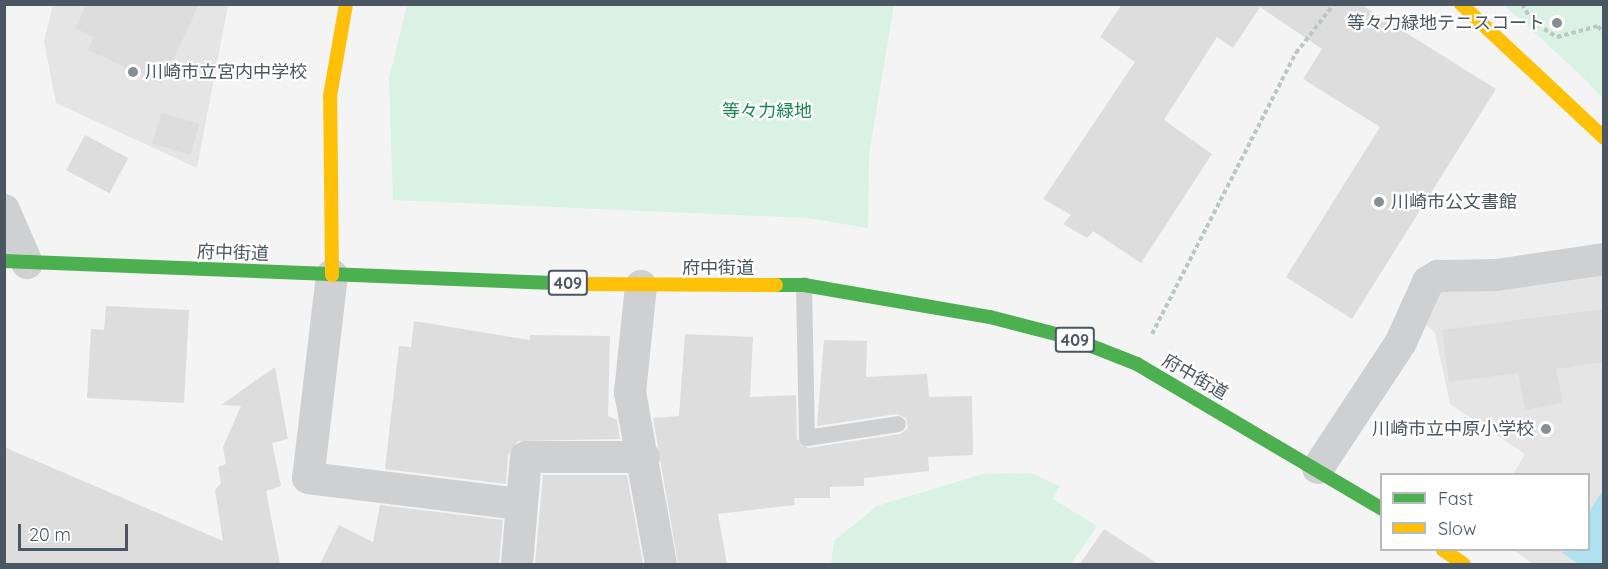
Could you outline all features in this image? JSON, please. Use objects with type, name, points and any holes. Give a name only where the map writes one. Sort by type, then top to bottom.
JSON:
[{"type":"main road","points":[[332,275],[330,96],[346,4]]},
{"type":"main road","points":[[1461,4],[1604,138]]},
{"type":"main road","name":"府中街道","points":[[16,262],[641,286],[804,285],[990,317],[1071,338],[1137,364],[1318,468],[1380,508]]},
{"type":"main road","points":[[1446,551],[1464,564]]},
{"type":"street","points":[[4,210],[16,262]]},
{"type":"street","points":[[1318,468],[1401,342],[1428,282],[1438,276],[1496,275],[1604,259]]},
{"type":"street","points":[[332,275],[308,478],[519,504]]},
{"type":"street","points":[[641,286],[630,392],[644,457],[661,564]]},
{"type":"street","points":[[517,564],[519,504],[525,457],[644,457]]},
{"type":"lane","points":[[804,285],[807,438],[898,424]]},
{"type":"path","points":[[1137,364],[1296,53],[1334,4]]},
{"type":"path","points":[[1522,4],[1557,37],[1604,24]]},
{"type":"path","points":[[1598,26],[1604,34]]},
{"type":"shaded area","name":"川崎市立宮内中学校","points":[[53,5],[228,5],[197,168],[56,103],[44,41]]},
{"type":"shaded area","name":"川崎市立中原小学校","points":[[1603,272],[1603,564],[1533,564],[1514,551],[1590,551],[1590,473],[1514,473],[1525,454],[1450,404],[1435,333],[1421,320],[1435,295],[1448,288]]},
{"type":"green space","name":"等々力緑地","points":[[407,5],[894,5],[869,155],[868,228],[807,218],[393,200],[389,79]]},
{"type":"green space","points":[[1504,5],[1603,5],[1603,99],[1583,77]]},
{"type":"green space","points":[[1031,473],[1060,486],[1053,499],[1097,526],[1071,564],[831,564],[834,541],[877,506],[983,474]]},
{"type":"water","points":[[1603,490],[1603,564],[1579,564],[1561,552],[1590,551],[1590,510]]},
{"type":"building","points":[[86,4],[199,4],[162,84],[88,50],[93,37],[75,28]]},
{"type":"building","points":[[1122,4],[1360,4],[1496,89],[1352,319],[1286,277],[1380,127],[1303,79],[1322,49],[1260,7],[1233,48],[1217,37],[1164,120],[1212,154],[1141,263],[1093,231],[1087,238],[1063,224],[1071,215],[1043,199],[1135,62],[1100,37]]},
{"type":"building","points":[[161,113],[199,124],[191,155],[152,144]]},
{"type":"building","points":[[85,135],[128,158],[109,193],[66,170]]},
{"type":"building","points":[[106,306],[189,310],[184,403],[87,398],[91,329],[104,330]]},
{"type":"building","points":[[1604,309],[1604,362],[1556,369],[1563,403],[1525,410],[1518,373],[1449,382],[1442,330]]},
{"type":"building","points":[[414,321],[530,340],[530,335],[610,336],[608,416],[617,420],[620,439],[518,441],[508,455],[506,484],[385,469],[399,346],[411,347]]},
{"type":"building","points":[[685,334],[753,337],[750,397],[796,395],[797,439],[808,448],[900,434],[908,428],[906,418],[897,414],[817,426],[824,340],[867,341],[866,377],[927,374],[929,397],[972,396],[973,455],[928,457],[929,471],[864,478],[864,486],[830,487],[830,498],[794,498],[795,505],[718,514],[727,564],[678,564],[653,418],[679,416]]},
{"type":"building","points":[[275,367],[288,439],[272,443],[281,486],[266,491],[280,564],[4,564],[4,447],[223,541],[215,490],[221,483],[218,467],[226,464],[223,447],[241,406],[221,405]]},
{"type":"building","points":[[543,475],[627,475],[643,564],[535,564]]},
{"type":"building","points":[[380,505],[503,520],[499,564],[320,564],[339,525],[373,542]]},
{"type":"building","points":[[1104,529],[1158,564],[1080,564]]},
{"type":"traffic: fast","points":[[4,261],[580,284]]},
{"type":"traffic: fast","points":[[776,285],[804,285],[990,317],[1071,338],[1137,364],[1380,508]]},
{"type":"traffic: slow","points":[[332,275],[330,96],[346,4]]},
{"type":"traffic: slow","points":[[1461,4],[1604,138]]},
{"type":"traffic: slow","points":[[580,284],[776,285]]},
{"type":"traffic: slow","points":[[1444,551],[1464,564]]},
{"type":"place","name":"等々力緑地テニスコート","points":[[1557,23]]},
{"type":"place","name":"川崎市立宮内中学校","points":[[133,72]]},
{"type":"place","name":"川崎市公文書館","points":[[1379,202]]},
{"type":"place","name":"川崎市立中原小学校","points":[[1546,429]]}]
